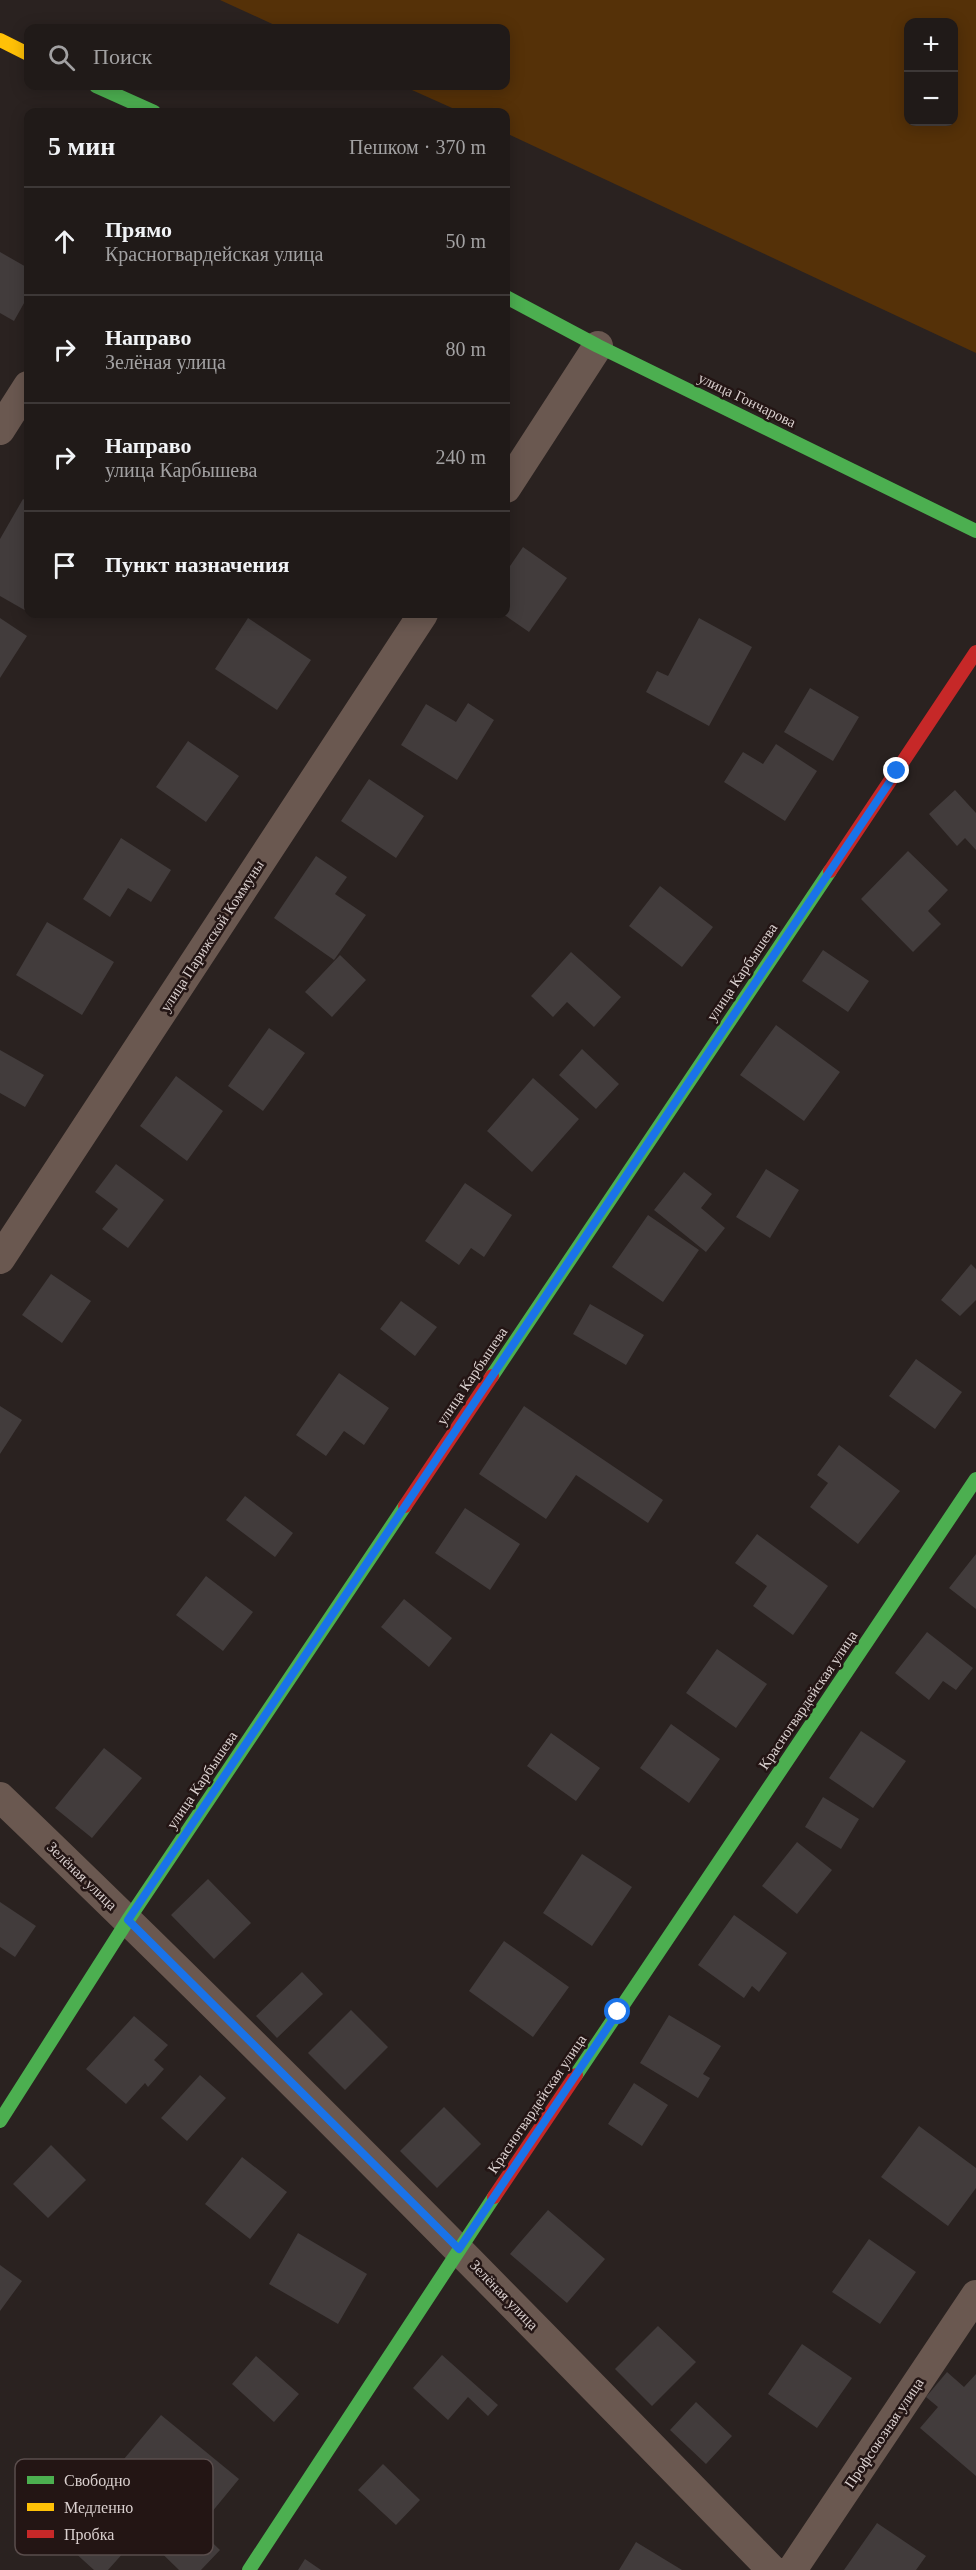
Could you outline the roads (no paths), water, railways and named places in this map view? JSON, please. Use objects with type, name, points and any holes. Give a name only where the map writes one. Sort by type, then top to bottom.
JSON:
[{"type":"street","points":[[0,40],[24,52]]},
{"type":"street","points":[[105,90],[145,108]]},
{"type":"street","name":"улица Гончарова","points":[[510,299],[598,346],[976,531]]},
{"type":"street","points":[[510,482],[598,346]]},
{"type":"street","points":[[0,430],[24,392]]},
{"type":"street","name":"улица Парижской Коммуны","points":[[0,1259],[420,618]]},
{"type":"street","name":"улица Карбышева","points":[[0,2121],[128,1920],[976,652]]},
{"type":"street","name":"Красногвардейская улица","points":[[249,2570],[459,2249],[976,1479]]},
{"type":"street","name":"Зелёная улица","points":[[0,1797],[128,1920],[459,2249],[772,2570]]},
{"type":"street","name":"Профсоюзная улица","points":[[792,2570],[976,2295]]}]
